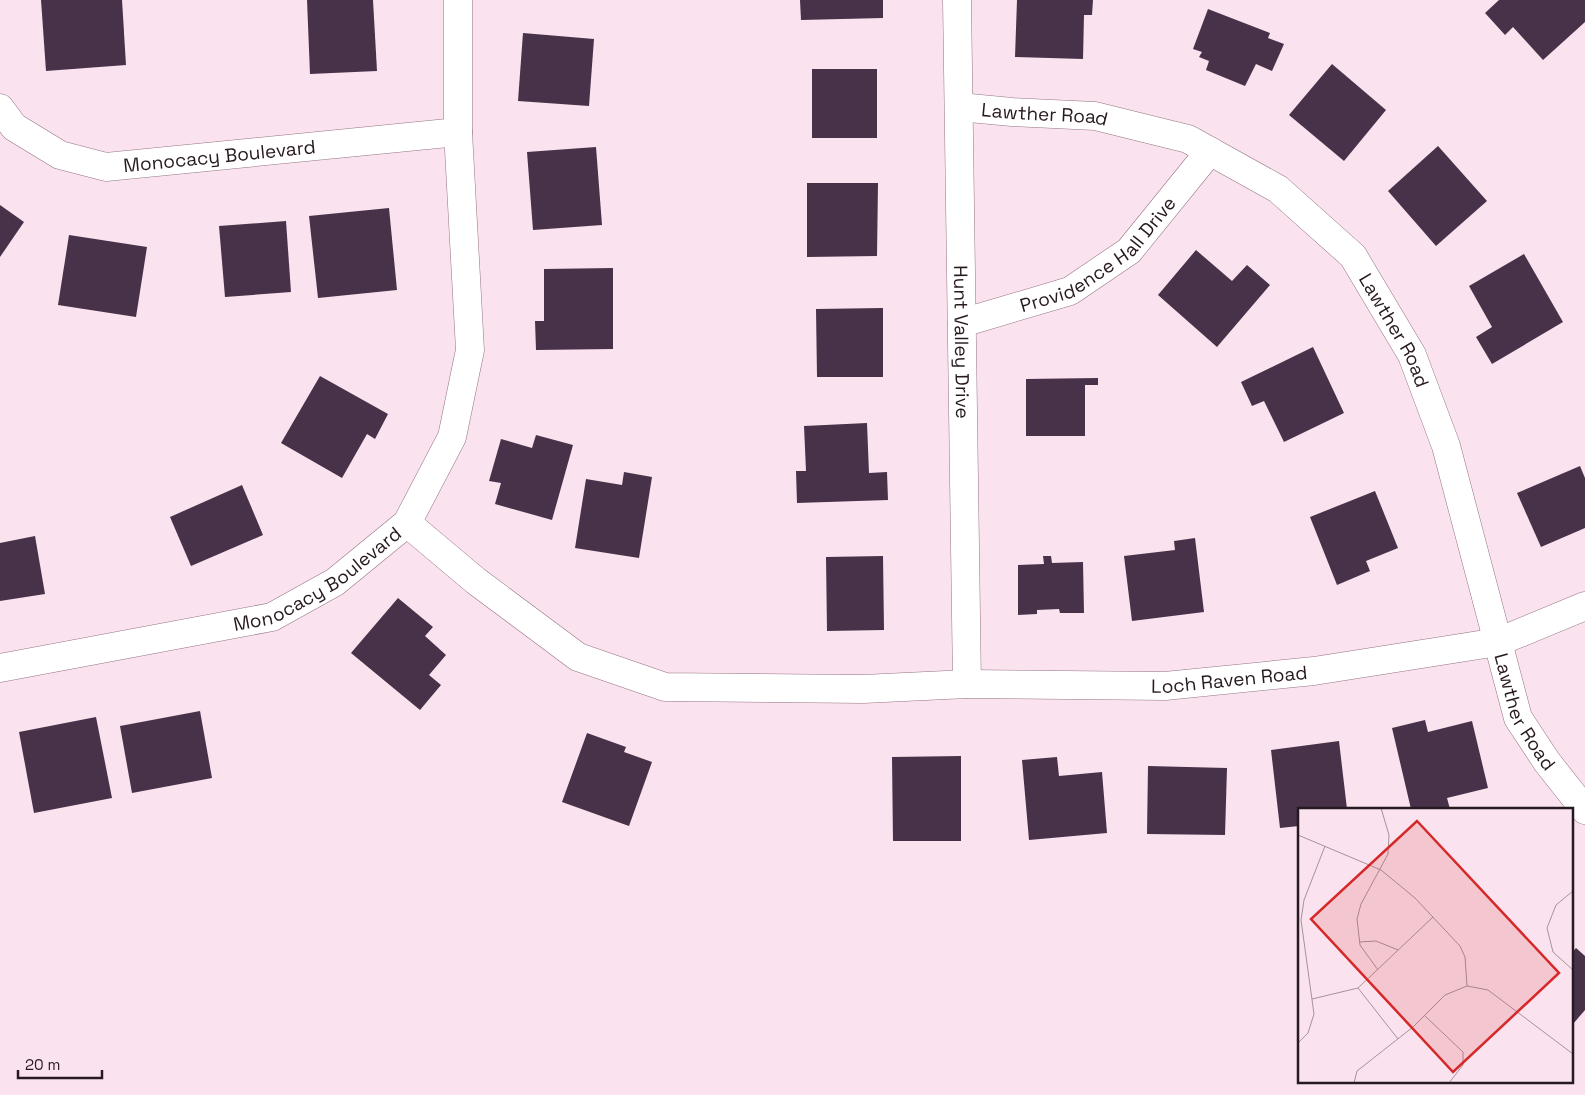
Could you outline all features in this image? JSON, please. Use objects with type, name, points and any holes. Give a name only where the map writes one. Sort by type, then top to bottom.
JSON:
[{"type":"street","name":"Monocacy Boulevard","points":[[0,668],[272,617],[335,582],[407,523],[452,437],[470,350],[458,132],[458,0]]},
{"type":"street","name":"Hunt Valley Drive","points":[[957,0],[967,684]]},
{"type":"street","name":"Lawther Road","points":[[959,106],[1012,112],[1095,116],[1188,139],[1278,189],[1353,256],[1412,355],[1446,446],[1518,718],[1547,762],[1585,810]]},
{"type":"street","name":"Monocacy Boulevard","points":[[0,108],[14,127],[60,155],[106,167],[458,132]]},
{"type":"street","name":"Providence Hall Drive","points":[[962,323],[1070,291],[1129,251],[1210,151]]},
{"type":"street","name":"Loch Raven Road","points":[[407,523],[476,580],[578,657],[665,687],[864,689],[967,684],[1165,686],[1314,671],[1498,642],[1585,606]]},
{"type":"building","points":[[41,0],[122,0],[126,65],[46,71]]},
{"type":"building","points":[[307,0],[373,0],[377,71],[310,74]]},
{"type":"building","points":[[800,0],[883,0],[883,18],[801,20]]},
{"type":"building","points":[[1017,0],[1093,0],[1092,15],[1084,15],[1083,59],[1015,57]]},
{"type":"building","points":[[1499,0],[1585,0],[1585,22],[1543,60],[1513,27],[1505,35],[1485,13]]},
{"type":"building","points":[[1208,9],[1270,33],[1268,38],[1284,44],[1272,71],[1256,64],[1245,86],[1206,70],[1209,61],[1199,57],[1202,52],[1193,49]]},
{"type":"building","points":[[523,33],[594,39],[589,106],[518,101]]},
{"type":"building","points":[[1332,64],[1386,110],[1344,161],[1289,115]]},
{"type":"building","points":[[812,69],[877,69],[877,138],[812,138]]},
{"type":"building","points":[[1438,146],[1487,201],[1436,246],[1388,191]]},
{"type":"building","points":[[596,147],[602,225],[533,230],[527,152]]},
{"type":"building","points":[[807,183],[878,183],[877,256],[807,257]]},
{"type":"building","points":[[0,205],[24,222],[0,257]]},
{"type":"building","points":[[389,208],[397,290],[318,298],[309,216]]},
{"type":"building","points":[[286,221],[291,292],[225,297],[219,226]]},
{"type":"building","points":[[69,235],[147,247],[136,317],[58,305]]},
{"type":"building","points":[[1196,250],[1232,281],[1247,265],[1270,285],[1217,347],[1158,295]]},
{"type":"building","points":[[1524,254],[1563,322],[1492,364],[1476,337],[1492,327],[1469,286]]},
{"type":"building","points":[[613,268],[613,349],[536,350],[535,321],[544,321],[544,269]]},
{"type":"building","points":[[883,308],[883,377],[817,377],[816,309]]},
{"type":"building","points":[[1313,347],[1344,413],[1284,442],[1264,401],[1252,406],[1241,382]]},
{"type":"building","points":[[320,376],[388,414],[375,439],[367,434],[342,478],[281,443]]},
{"type":"building","points":[[1098,378],[1098,385],[1085,385],[1085,436],[1026,436],[1026,379]]},
{"type":"building","points":[[867,423],[869,473],[887,472],[888,500],[797,503],[796,471],[806,471],[804,426]]},
{"type":"building","points":[[536,435],[573,445],[552,520],[495,504],[501,483],[489,481],[501,439],[532,448]]},
{"type":"building","points":[[1580,466],[1585,478],[1585,528],[1541,547],[1517,493]]},
{"type":"building","points":[[624,472],[652,477],[639,558],[575,548],[586,479],[622,485]]},
{"type":"building","points":[[242,485],[263,535],[191,566],[170,517]]},
{"type":"building","points":[[1375,491],[1398,548],[1366,561],[1370,571],[1337,585],[1310,517]]},
{"type":"building","points":[[35,536],[45,594],[0,601],[0,543]]},
{"type":"building","points":[[1195,538],[1204,612],[1132,621],[1124,556],[1175,550],[1174,541]]},
{"type":"building","points":[[883,556],[884,630],[827,631],[826,557]]},
{"type":"building","points":[[1043,556],[1051,556],[1052,563],[1083,562],[1084,613],[1060,613],[1059,609],[1037,610],[1037,614],[1018,615],[1018,565],[1044,564]]},
{"type":"building","points":[[398,598],[433,627],[425,636],[446,655],[429,675],[441,685],[420,710],[351,653]]},
{"type":"building","points":[[200,711],[212,778],[132,793],[120,726]]},
{"type":"building","points":[[96,717],[112,798],[34,813],[19,732]]},
{"type":"building","points":[[1425,720],[1428,732],[1472,721],[1488,788],[1447,798],[1450,808],[1411,808],[1392,728]]},
{"type":"building","points":[[587,733],[626,747],[624,752],[652,762],[629,826],[562,802]]},
{"type":"building","points":[[1339,741],[1347,808],[1298,808],[1298,826],[1280,828],[1271,750]]},
{"type":"building","points":[[961,756],[961,841],[893,841],[892,757]]},
{"type":"building","points":[[1057,757],[1059,776],[1102,772],[1107,833],[1029,840],[1022,760]]},
{"type":"building","points":[[1148,766],[1227,768],[1225,835],[1147,834]]},
{"type":"building","points":[[1576,948],[1585,956],[1585,1010],[1573,1024],[1572,1023],[1572,953]]}]
